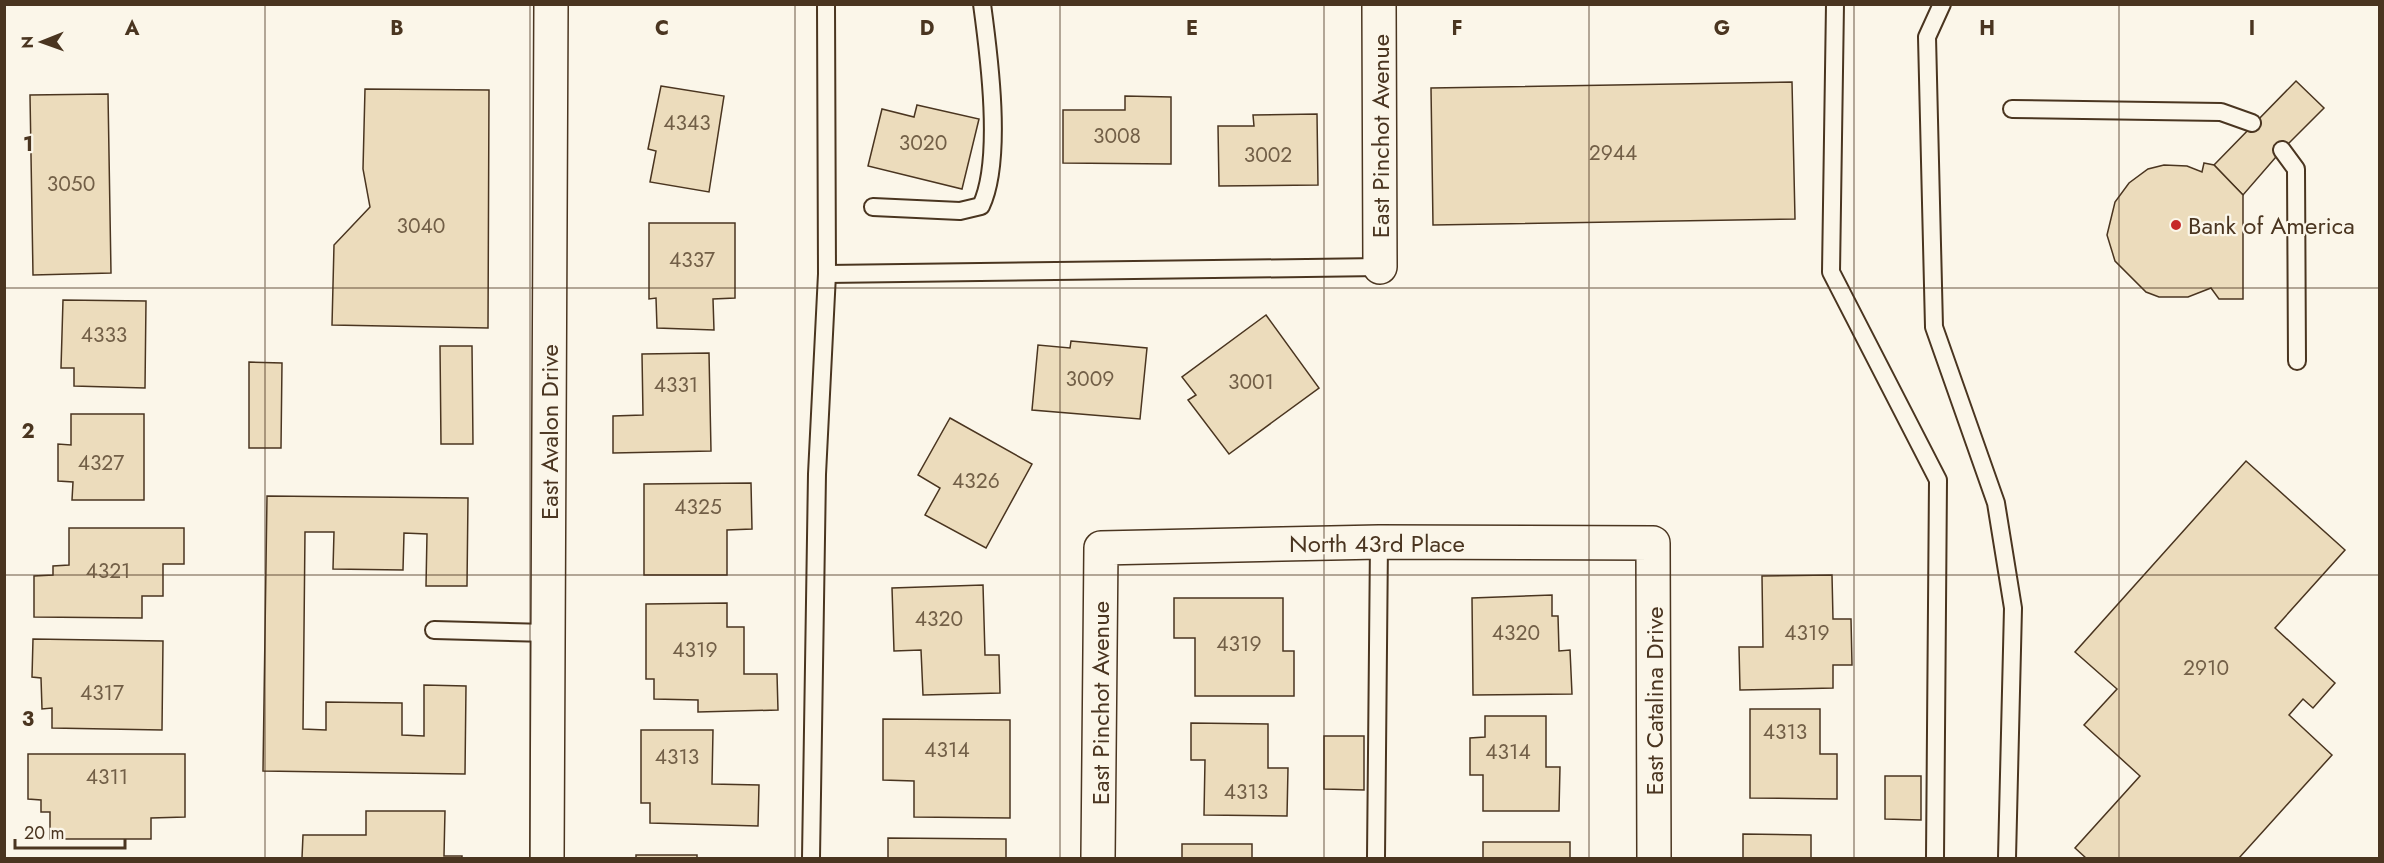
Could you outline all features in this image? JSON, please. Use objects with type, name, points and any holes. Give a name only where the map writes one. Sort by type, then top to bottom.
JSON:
[{"type":"street","name":"East Avalon Drive","points":[[547,858],[551,4]]},
{"type":"street","name":"East Pinchot Avenue","points":[[1379,4],[1380,267]]},
{"type":"street","name":"North 43rd Place","points":[[1101,548],[1379,542],[1653,543]]},
{"type":"street","name":"East Catalina Drive","points":[[1653,543],[1654,858]]},
{"type":"street","name":"East Pinchot Avenue","points":[[1098,858],[1101,548]]},
{"type":"lane","points":[[811,858],[817,474],[827,274],[826,4]]},
{"type":"lane","points":[[873,207],[960,211],[981,206],[988,191],[993,122],[982,4]]},
{"type":"lane","points":[[1835,4],[1831,272],[1938,480],[1935,858]]},
{"type":"lane","points":[[1942,4],[1927,37],[1934,327],[1996,503],[2013,608],[2007,858]]},
{"type":"lane","points":[[2012,109],[2221,112],[2252,123]]},
{"type":"lane","points":[[2282,150],[2295,169],[2297,361]]},
{"type":"lane","points":[[827,274],[1380,267]]},
{"type":"lane","points":[[1376,858],[1379,542]]},
{"type":"lane","points":[[434,630],[548,633]]},
{"type":"building","points":[[2296,81],[2324,108],[2282,150],[2243,195],[2214,165]]},
{"type":"building","points":[[1792,82],[1795,219],[1433,225],[1431,88]]},
{"type":"building","points":[[661,86],[724,96],[709,192],[650,182],[656,151],[648,149]]},
{"type":"building","points":[[365,89],[489,90],[488,328],[332,325],[334,245],[370,207],[363,169]]},
{"type":"building","points":[[108,94],[111,273],[33,275],[30,95]]},
{"type":"building","points":[[1125,96],[1171,97],[1171,164],[1063,163],[1063,110],[1125,110]]},
{"type":"building","points":[[917,105],[979,119],[962,189],[868,166],[882,109],[914,117]]},
{"type":"building","points":[[1317,114],[1318,185],[1219,186],[1218,126],[1254,126],[1253,115]]},
{"type":"building","name":"Bank of America","points":[[2204,163],[2214,165],[2243,195],[2243,299],[2219,299],[2211,288],[2188,297],[2159,297],[2146,292],[2115,261],[2107,235],[2115,202],[2129,183],[2148,169],[2164,165],[2187,166],[2202,172]]},
{"type":"building","points":[[649,223],[735,223],[735,298],[713,299],[714,330],[657,328],[656,298],[649,299]]},
{"type":"building","points":[[63,300],[146,301],[145,388],[74,386],[74,368],[61,368]]},
{"type":"building","points":[[1266,315],[1319,388],[1229,454],[1188,400],[1196,395],[1182,377]]},
{"type":"building","points":[[1071,341],[1147,348],[1140,419],[1032,410],[1038,345],[1070,348]]},
{"type":"building","points":[[440,346],[472,346],[473,444],[441,444]]},
{"type":"building","points":[[709,353],[711,451],[613,453],[613,416],[643,415],[642,354]]},
{"type":"building","points":[[249,362],[282,363],[281,448],[249,448]]},
{"type":"building","points":[[71,414],[144,414],[144,500],[72,500],[73,482],[58,481],[58,444],[71,445]]},
{"type":"building","points":[[950,418],[1032,464],[986,548],[925,515],[940,488],[918,475]]},
{"type":"building","points":[[2246,461],[2345,550],[2275,628],[2335,683],[2313,708],[2303,699],[2289,715],[2332,755],[2239,858],[2086,858],[2075,848],[2140,776],[2084,725],[2117,689],[2075,652]]},
{"type":"building","points":[[751,483],[752,529],[727,530],[727,575],[644,575],[644,484]]},
{"type":"building","points":[[267,496],[468,498],[467,586],[426,586],[427,534],[404,533],[403,570],[333,569],[334,532],[305,532],[303,729],[326,730],[326,702],[402,703],[402,735],[424,736],[424,685],[466,686],[465,774],[263,771]]},
{"type":"building","points":[[69,528],[184,528],[184,564],[163,564],[163,596],[142,596],[142,618],[34,617],[34,576],[53,575],[53,566],[69,565]]},
{"type":"building","points":[[1832,575],[1833,619],[1851,619],[1852,665],[1833,665],[1833,688],[1740,690],[1739,647],[1763,647],[1762,576]]},
{"type":"building","points":[[983,585],[985,655],[999,655],[1000,693],[923,695],[921,650],[894,651],[892,588]]},
{"type":"building","points":[[1552,595],[1552,616],[1558,616],[1559,651],[1570,650],[1572,694],[1473,695],[1472,598]]},
{"type":"building","points":[[1174,598],[1283,598],[1283,651],[1294,651],[1294,696],[1195,696],[1195,638],[1174,638]]},
{"type":"building","points":[[727,603],[727,627],[744,627],[744,674],[777,674],[778,710],[698,712],[698,700],[654,699],[654,679],[646,679],[646,604]]},
{"type":"building","points":[[33,639],[163,641],[162,730],[52,728],[52,708],[42,709],[41,678],[32,677]]},
{"type":"building","points":[[1750,709],[1820,709],[1820,754],[1837,754],[1837,799],[1750,798]]},
{"type":"building","points":[[1485,716],[1546,716],[1546,767],[1560,767],[1559,811],[1483,811],[1483,775],[1470,775],[1470,738],[1485,737]]},
{"type":"building","points":[[883,719],[1010,720],[1010,818],[914,817],[914,781],[883,780]]},
{"type":"building","points":[[1191,723],[1268,724],[1268,768],[1288,768],[1287,816],[1204,815],[1205,760],[1191,760]]},
{"type":"building","points":[[641,730],[713,730],[712,784],[759,785],[758,826],[650,823],[650,803],[641,803]]},
{"type":"building","points":[[1324,736],[1364,736],[1364,790],[1324,789]]},
{"type":"building","points":[[28,754],[185,754],[185,817],[151,818],[151,839],[50,839],[50,812],[41,812],[41,800],[28,799]]},
{"type":"building","points":[[1885,776],[1921,776],[1921,820],[1885,819]]},
{"type":"building","points":[[366,811],[445,811],[444,856],[462,856],[462,858],[302,858],[303,835],[366,835]]},
{"type":"building","points":[[1743,834],[1811,835],[1811,858],[1743,858]]},
{"type":"building","points":[[888,838],[1006,839],[1006,858],[888,858]]},
{"type":"building","points":[[1483,842],[1570,842],[1570,858],[1483,858]]},
{"type":"building","points":[[1182,844],[1252,844],[1252,858],[1182,858]]},
{"type":"building","points":[[636,855],[697,855],[697,858],[636,858]]},
{"type":"place","name":"Bank of America","points":[[2176,225]]}]
